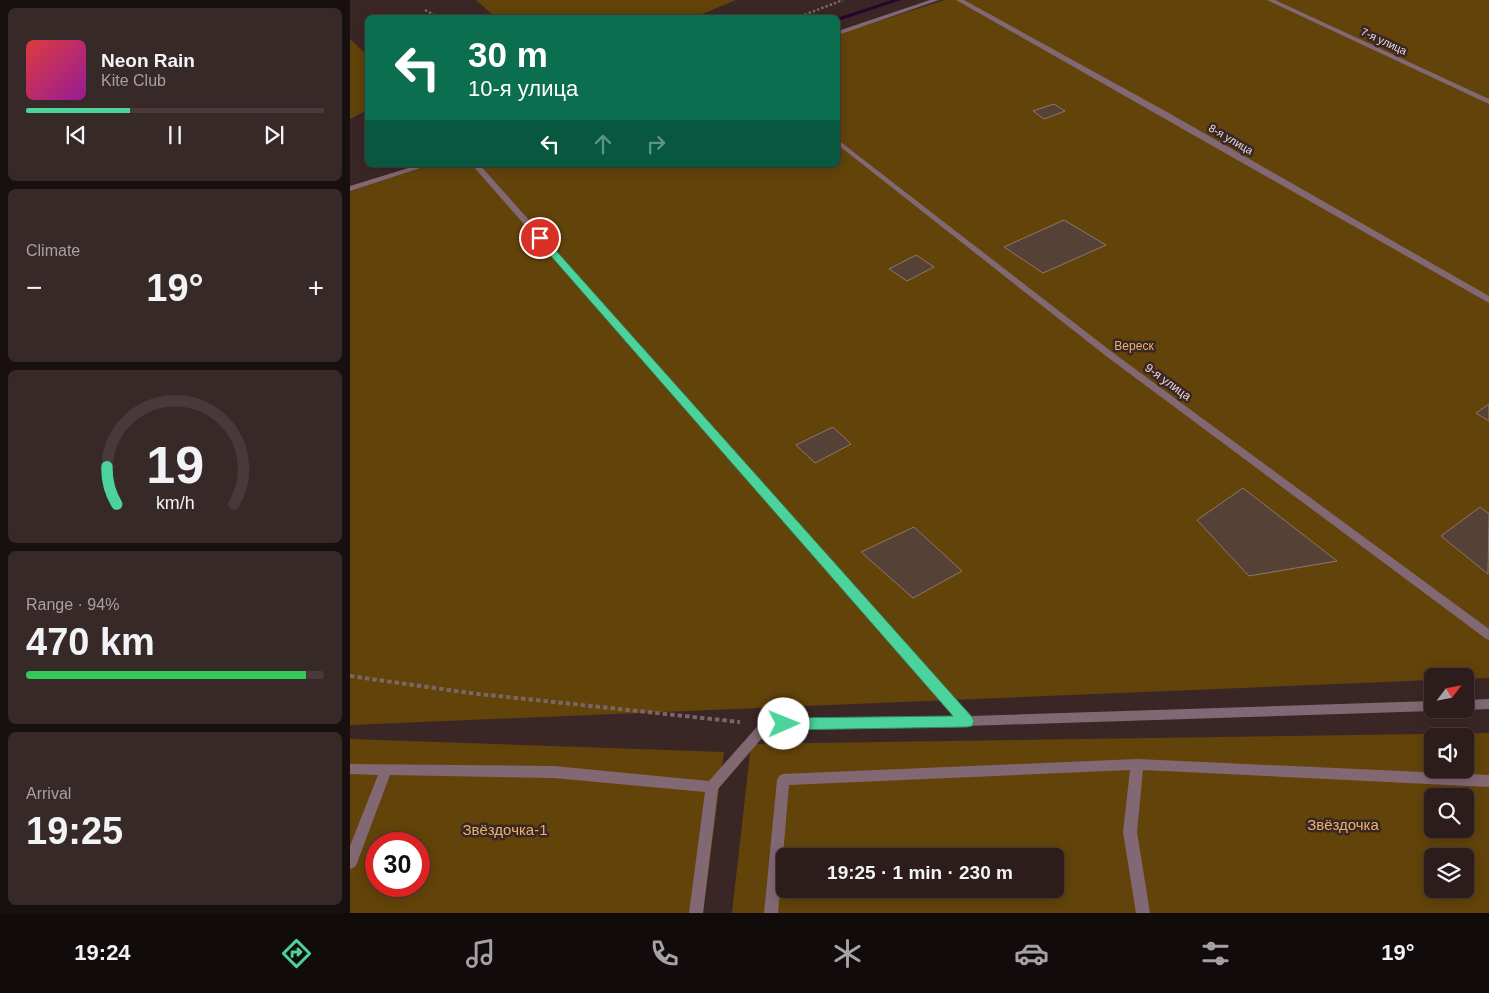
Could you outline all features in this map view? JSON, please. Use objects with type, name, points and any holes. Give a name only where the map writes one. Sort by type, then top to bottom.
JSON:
[{"type":"street","points":[[840,32],[936,0]]},
{"type":"street","name":"8-я улица","points":[[960,0],[1489,300]]},
{"type":"street","name":"7-я улица","points":[[1270,0],[1489,102]]},
{"type":"street","name":"9-я улица","points":[[840,144],[1109,354],[1489,635]]},
{"type":"street","points":[[350,188],[419,167]]},
{"type":"street","points":[[478,167],[967,721]]},
{"type":"street","points":[[1474,705],[1489,704]]},
{"type":"street","points":[[696,913],[712,787],[766,725],[967,721],[1424,706]]},
{"type":"street","points":[[771,913],[783,780],[1137,764],[1489,782]]},
{"type":"street","points":[[1137,764],[1130,832],[1143,913]]},
{"type":"street","points":[[350,769],[554,772],[712,787]]},
{"type":"street","points":[[350,863],[386,770]]},
{"type":"path","points":[[804,15],[843,0]]},
{"type":"path","points":[[425,10],[434,15]]},
{"type":"path","points":[[350,676],[470,693],[766,725]]},
{"type":"green space","points":[[476,0],[736,0],[700,15],[493,15]]},
{"type":"green space","name":"Вереск","points":[[945,0],[1489,0],[1489,678],[1474,679],[1474,668],[1424,668],[1424,680],[350,725],[350,191],[424,167],[840,167],[840,33]]},
{"type":"green space","points":[[350,39],[365,53],[365,111],[350,119]]},
{"type":"green space","name":"Звёздочка","points":[[1474,733],[1489,733],[1489,913],[732,913],[751,744],[1424,734],[1424,778],[1474,778]]},
{"type":"green space","name":"Звёздочка-1","points":[[350,739],[724,752],[703,913],[350,913]]},
{"type":"building","points":[[1054,104],[1065,111],[1044,119],[1033,111]]},
{"type":"building","points":[[1064,220],[1106,245],[1043,273],[1004,247]]},
{"type":"building","points":[[916,255],[934,267],[907,281],[889,269]]},
{"type":"building","points":[[1489,404],[1489,421],[1476,413]]},
{"type":"building","points":[[833,427],[851,444],[815,463],[796,445]]},
{"type":"building","points":[[1243,488],[1337,561],[1249,576],[1197,520]]},
{"type":"building","points":[[1480,507],[1489,514],[1488,574],[1441,536]]},
{"type":"building","points":[[914,527],[962,571],[913,598],[861,552]]},
{"type":"waterway","points":[[840,18],[898,0]]},
{"type":"route","points":[[540,238],[967,721],[784,724]]}]
